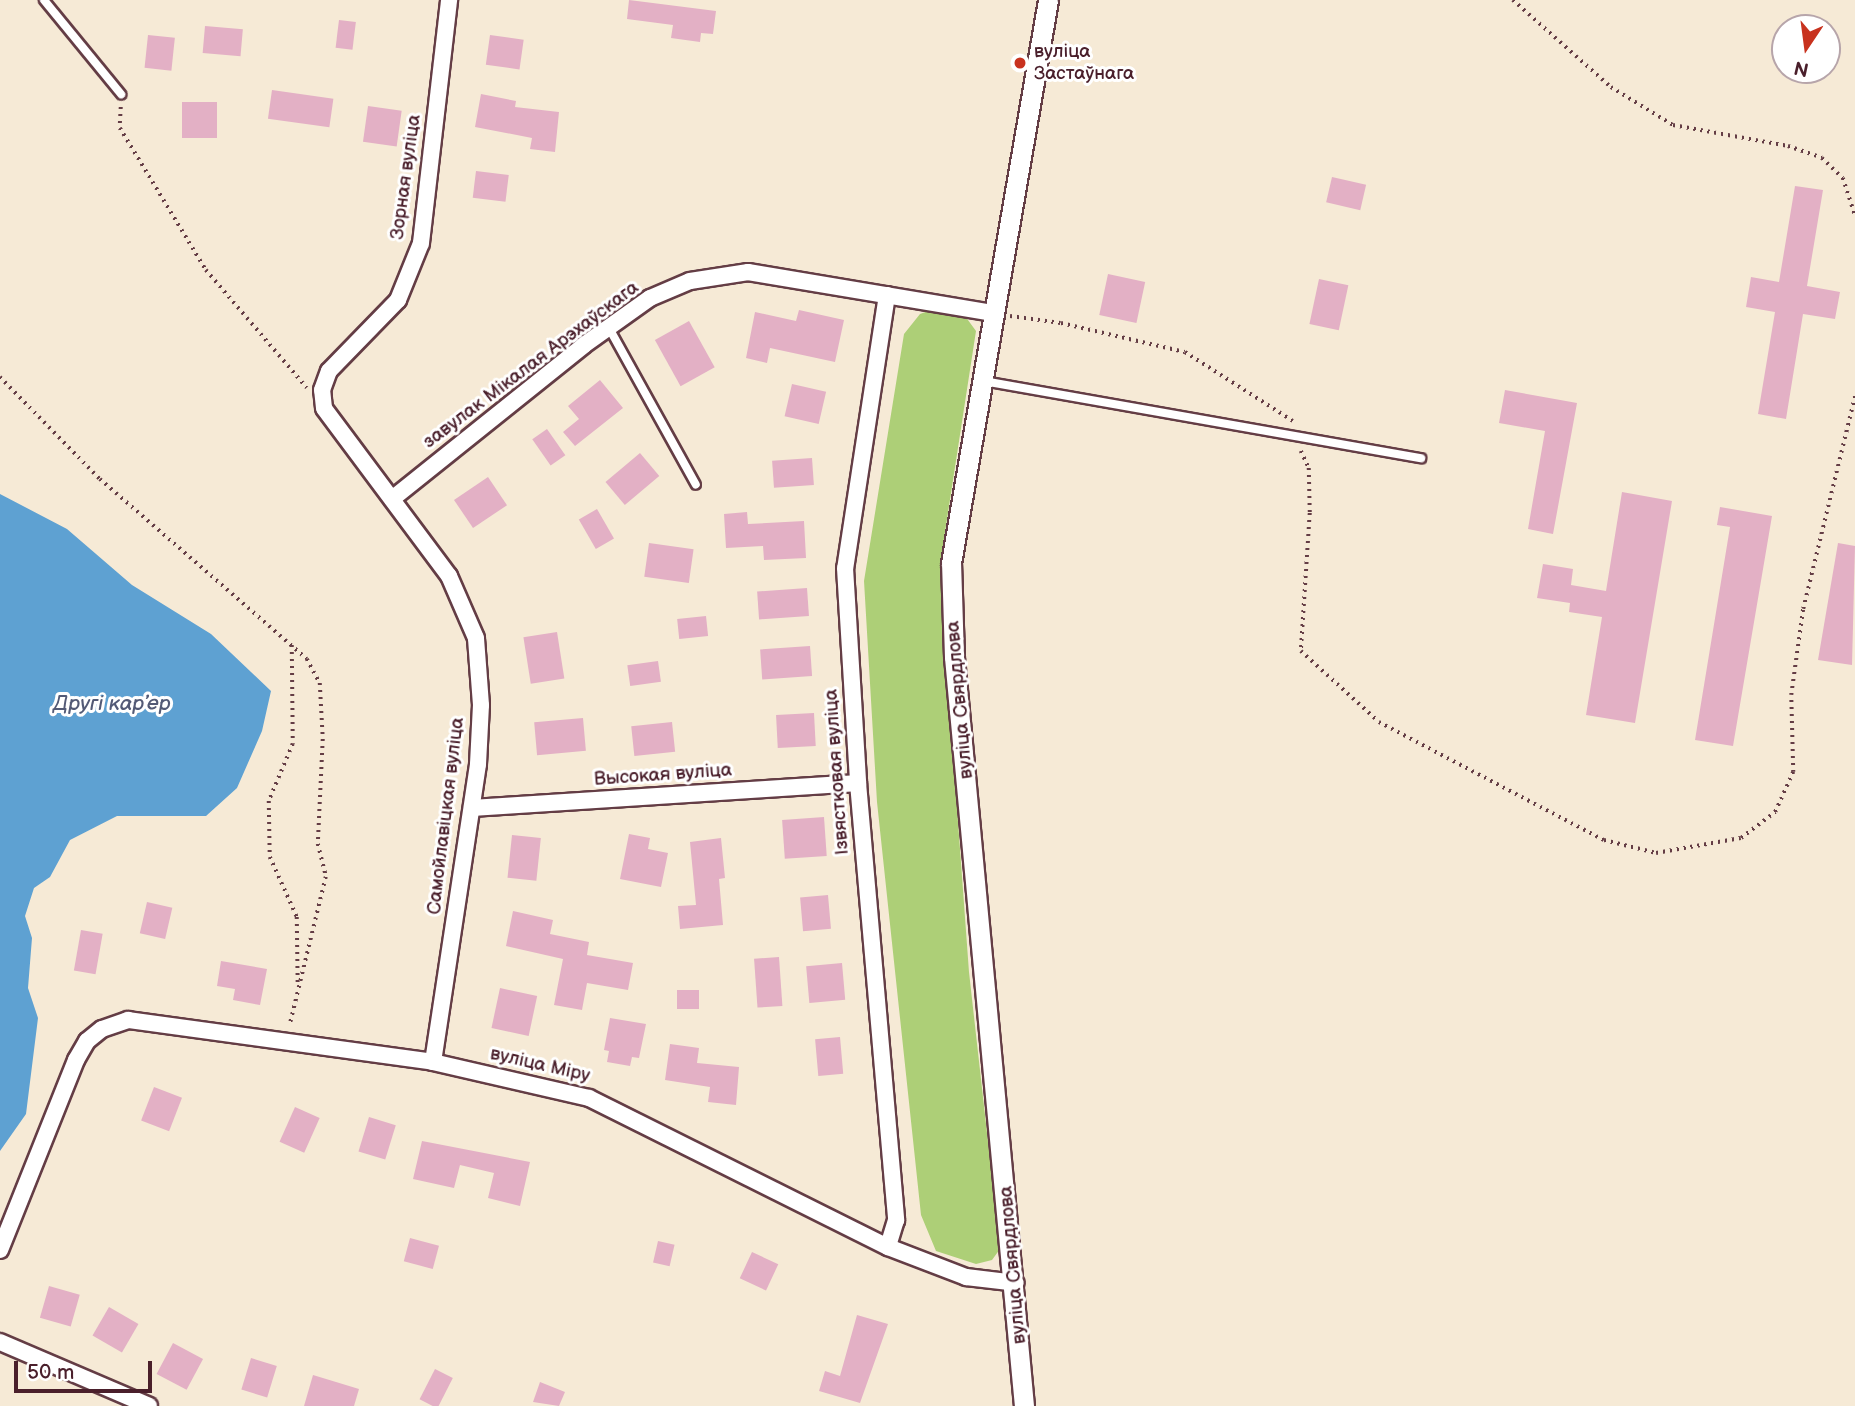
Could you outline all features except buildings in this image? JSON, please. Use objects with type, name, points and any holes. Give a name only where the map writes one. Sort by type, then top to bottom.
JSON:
[{"type":"street","name":"Зорная вуліца","points":[[324,408],[322,390],[329,371],[398,300],[421,243],[449,0]]},
{"type":"street","name":"вуліца Свярдлова","points":[[1024,1406],[1016,1283],[954,657],[951,563],[1048,0]]},
{"type":"street","name":"завулак Мікалая Арэхаўскага","points":[[392,499],[608,328],[650,298],[690,281],[748,272],[994,313]]},
{"type":"street","name":"Ізвястковая вуліца","points":[[887,295],[845,568],[858,783],[895,1220],[888,1247]]},
{"type":"street","name":"Самойлавіцкая вуліца","points":[[324,408],[449,576],[476,638],[481,705],[472,808],[433,1062]]},
{"type":"street","name":"Высокая вуліца","points":[[472,808],[858,783]]},
{"type":"street","name":"вуліца Міру","points":[[0,1250],[76,1060],[87,1041],[102,1029],[128,1020],[433,1062],[589,1098],[888,1247],[966,1278],[1016,1283]]},
{"type":"street","points":[[0,1342],[149,1406]]},
{"type":"lane","points":[[44,0],[121,94]]},
{"type":"lane","points":[[608,328],[696,485]]},
{"type":"lane","points":[[983,381],[1421,458]]},
{"type":"path","points":[[1513,0],[1558,44],[1611,87],[1673,125],[1788,146],[1822,158],[1843,178],[1855,214]]},
{"type":"path","points":[[121,94],[120,128],[206,270],[324,408]]},
{"type":"path","points":[[994,313],[1061,323],[1185,352],[1298,425],[1298,437],[1309,468],[1310,513],[1301,650],[1379,722],[1465,763],[1604,840],[1656,853],[1741,838],[1775,812],[1780,802],[1793,772],[1791,695],[1803,609],[1855,395]]},
{"type":"path","points":[[0,377],[100,479],[292,645],[320,683],[323,739],[317,844],[327,877],[286,1041]]},
{"type":"path","points":[[292,645],[293,744],[269,801],[270,857],[297,917],[298,992]]},
{"type":"green space","points":[[931,310],[965,316],[976,331],[943,545],[941,589],[969,972],[1000,1249],[992,1260],[976,1264],[936,1251],[921,1215],[877,802],[864,581],[904,334],[920,314]]},
{"type":"water","name":"Другі карʼер","points":[[0,494],[67,529],[132,585],[211,634],[271,691],[262,731],[237,788],[206,816],[117,816],[70,840],[50,877],[34,888],[25,916],[32,938],[28,988],[38,1018],[26,1114],[0,1151]]},
{"type":"place","name":"вуліца Застаўнага","points":[[1020,63]]}]
